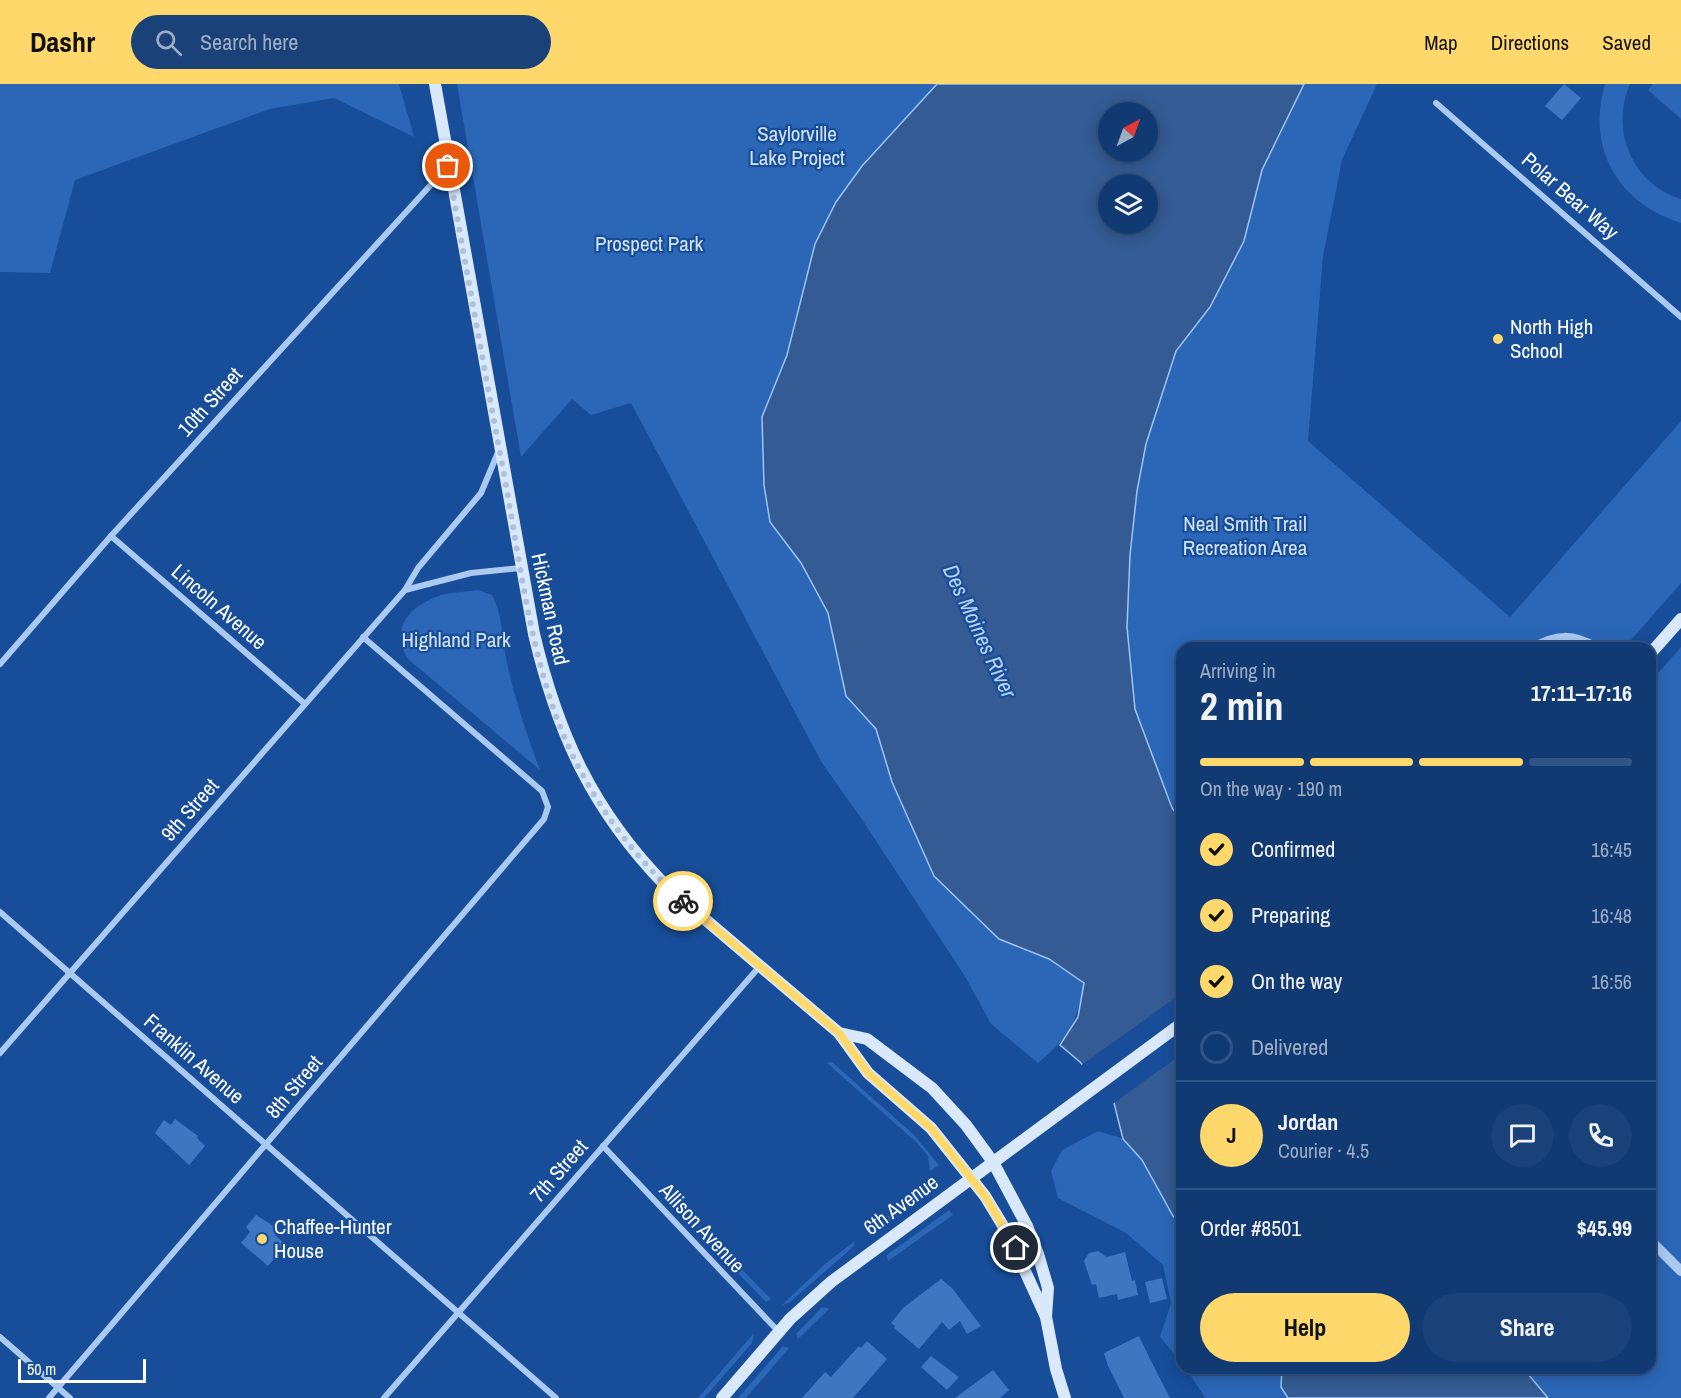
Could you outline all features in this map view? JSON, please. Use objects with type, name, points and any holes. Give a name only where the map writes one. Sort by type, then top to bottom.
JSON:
[{"type":"main road","name":"Hickman Road","points":[[435,84],[521,568],[549,696],[579,768],[640,859],[666,886],[839,1033],[868,1073],[931,1128],[971,1178],[1008,1234],[1046,1317]]},
{"type":"main road","points":[[1656,647],[1681,619]]},
{"type":"main road","name":"6th Avenue","points":[[722,1398],[779,1332],[831,1282],[1176,1027]]},
{"type":"main road","name":"Hickman Road","points":[[839,1033],[867,1039],[932,1088],[966,1125],[993,1162],[1027,1226],[1038,1254],[1048,1288],[1046,1317]]},
{"type":"main road","points":[[1046,1317],[1056,1369],[1065,1398]]},
{"type":"street","name":"Polar Bear Way","points":[[1436,103],[1681,317]]},
{"type":"street","name":"10th Street","points":[[0,664],[111,536],[448,166]]},
{"type":"street","name":"9th Street","points":[[0,1053],[405,590],[418,568],[480,493],[499,450]]},
{"type":"street","name":"Lincoln Avenue","points":[[111,536],[305,704]]},
{"type":"street","points":[[405,590],[471,573],[521,568]]},
{"type":"street","name":"8th Street","points":[[49,1398],[544,819],[548,807],[542,791],[363,637]]},
{"type":"street","points":[[1544,642],[1564,637],[1581,639],[1586,642]]},
{"type":"street","name":"Franklin Avenue","points":[[0,912],[556,1398]]},
{"type":"street","name":"7th Street","points":[[384,1398],[760,966]]},
{"type":"street","name":"Allison Avenue","points":[[603,1146],[779,1332]]},
{"type":"street","points":[[1656,1246],[1681,1271]]},
{"type":"street","points":[[0,1336],[70,1398]]},
{"type":"green space","points":[[0,84],[399,84],[414,137],[334,98],[270,109],[75,180],[50,273],[0,272]]},
{"type":"green space","name":"Prospect Park","points":[[457,84],[937,84],[905,121],[787,355],[762,417],[770,522],[801,563],[828,613],[846,696],[876,729],[892,782],[934,876],[999,939],[1049,959],[1084,983],[1078,1009],[1070,1029],[1058,1045],[1038,1063],[991,1024],[966,978],[822,763],[631,403],[591,415],[572,399],[521,457]]},
{"type":"green space","name":"Neal Smith Trail Recreation Area","points":[[1304,84],[1377,84],[1342,160],[1323,256],[1308,441],[1510,617],[1681,421],[1681,583],[1629,642],[1176,642],[1176,814],[1172,809],[1135,709],[1127,627],[1130,555],[1137,491],[1146,444],[1176,351],[1210,307],[1244,241],[1262,170]]},
{"type":"green space","points":[[1605,84],[1630,84],[1624,101],[1623,119],[1624,136],[1630,153],[1638,168],[1650,181],[1664,192],[1681,199],[1681,223],[1659,214],[1640,202],[1624,187],[1612,170],[1604,151],[1600,130],[1600,108]]},
{"type":"green space","points":[[1653,84],[1681,84],[1681,119],[1648,90]]},
{"type":"green space","name":"Highland Park","points":[[478,590],[492,595],[496,603],[514,690],[540,770],[408,659],[403,649],[401,630],[409,614],[425,602],[441,595]]},
{"type":"green space","points":[[1681,647],[1681,1398],[1548,1398],[1528,1374],[1656,1374],[1656,675]]},
{"type":"green space","points":[[832,1062],[914,1135],[939,1165],[930,1171],[928,1156],[917,1143],[827,1063]]},
{"type":"green space","points":[[1098,1131],[1121,1138],[1138,1153],[1176,1218],[1176,1356],[1160,1337],[1171,1303],[1163,1265],[1126,1233],[1058,1198],[1051,1171],[1062,1150]]},
{"type":"green space","points":[[932,1185],[933,1190],[877,1230],[870,1229]]},
{"type":"green space","points":[[949,1210],[953,1215],[888,1261],[887,1255]]},
{"type":"green space","points":[[699,1226],[771,1299],[766,1302],[697,1231]]},
{"type":"green space","points":[[855,1241],[853,1247],[790,1302],[781,1306],[825,1264]]},
{"type":"green space","points":[[822,1307],[829,1309],[798,1339],[796,1334]]},
{"type":"green space","points":[[754,1333],[752,1343],[704,1398],[698,1398]]},
{"type":"green space","points":[[783,1346],[789,1348],[746,1398],[738,1398]]},
{"type":"green space","points":[[1190,1374],[1282,1374],[1281,1387],[1288,1398],[1205,1398]]},
{"type":"water","name":"Des Moines River","points":[[937,84],[1304,84],[1262,170],[1244,241],[1210,307],[1176,351],[1146,444],[1137,491],[1130,555],[1127,627],[1135,709],[1176,814],[1176,1219],[1142,1160],[1123,1139],[1114,1103],[1080,1062],[1060,1045],[1078,1017],[1084,983],[1049,959],[999,939],[934,876],[892,782],[876,729],[846,696],[828,613],[801,563],[770,522],[764,485],[762,417],[787,355],[815,244],[836,202],[862,166]]},
{"type":"water","points":[[1282,1374],[1528,1374],[1548,1398],[1288,1398],[1281,1387]]},
{"type":"pier","points":[[1176,997],[1176,1058],[1111,1105],[1080,1066]]},
{"type":"building","points":[[1564,84],[1581,98],[1562,120],[1545,106]]},
{"type":"building","points":[[175,1119],[198,1136],[197,1138],[205,1146],[189,1165],[155,1133],[164,1120],[171,1125]]},
{"type":"building","name":"Chaffee-Hunter House","points":[[256,1215],[280,1230],[275,1235],[286,1245],[268,1266],[241,1243],[250,1232],[246,1227]]},
{"type":"building","points":[[1098,1251],[1107,1257],[1125,1252],[1138,1295],[1118,1300],[1117,1294],[1099,1298],[1096,1284],[1092,1285],[1084,1261],[1089,1253]]},
{"type":"building","points":[[1162,1278],[1167,1299],[1150,1303],[1145,1282]]},
{"type":"building","points":[[941,1279],[952,1288],[981,1326],[967,1334],[960,1321],[949,1330],[942,1322],[919,1349],[891,1323],[903,1308]]},
{"type":"building","points":[[1139,1336],[1170,1398],[1124,1398],[1108,1366],[1104,1353]]},
{"type":"building","points":[[867,1341],[887,1359],[853,1398],[802,1398],[825,1372],[831,1377],[859,1346],[861,1348]]},
{"type":"building","points":[[931,1356],[959,1377],[947,1390],[921,1367]]},
{"type":"building","points":[[993,1370],[1009,1390],[1000,1398],[955,1398]]},
{"type":"way so far","points":[[448,166],[521,568],[549,696],[579,768],[615,825],[640,859],[683,901]]},
{"type":"place","name":"North High School","points":[[1498,339]]},
{"type":"place","name":"Chaffee-Hunter House","points":[[262,1239]]},
{"type":"route","points":[[683,901],[839,1033],[868,1073],[931,1128],[985,1196],[1016,1248]]},
{"type":"park label","name":"Saylorville Lake Project","points":[[797,146]]}]
